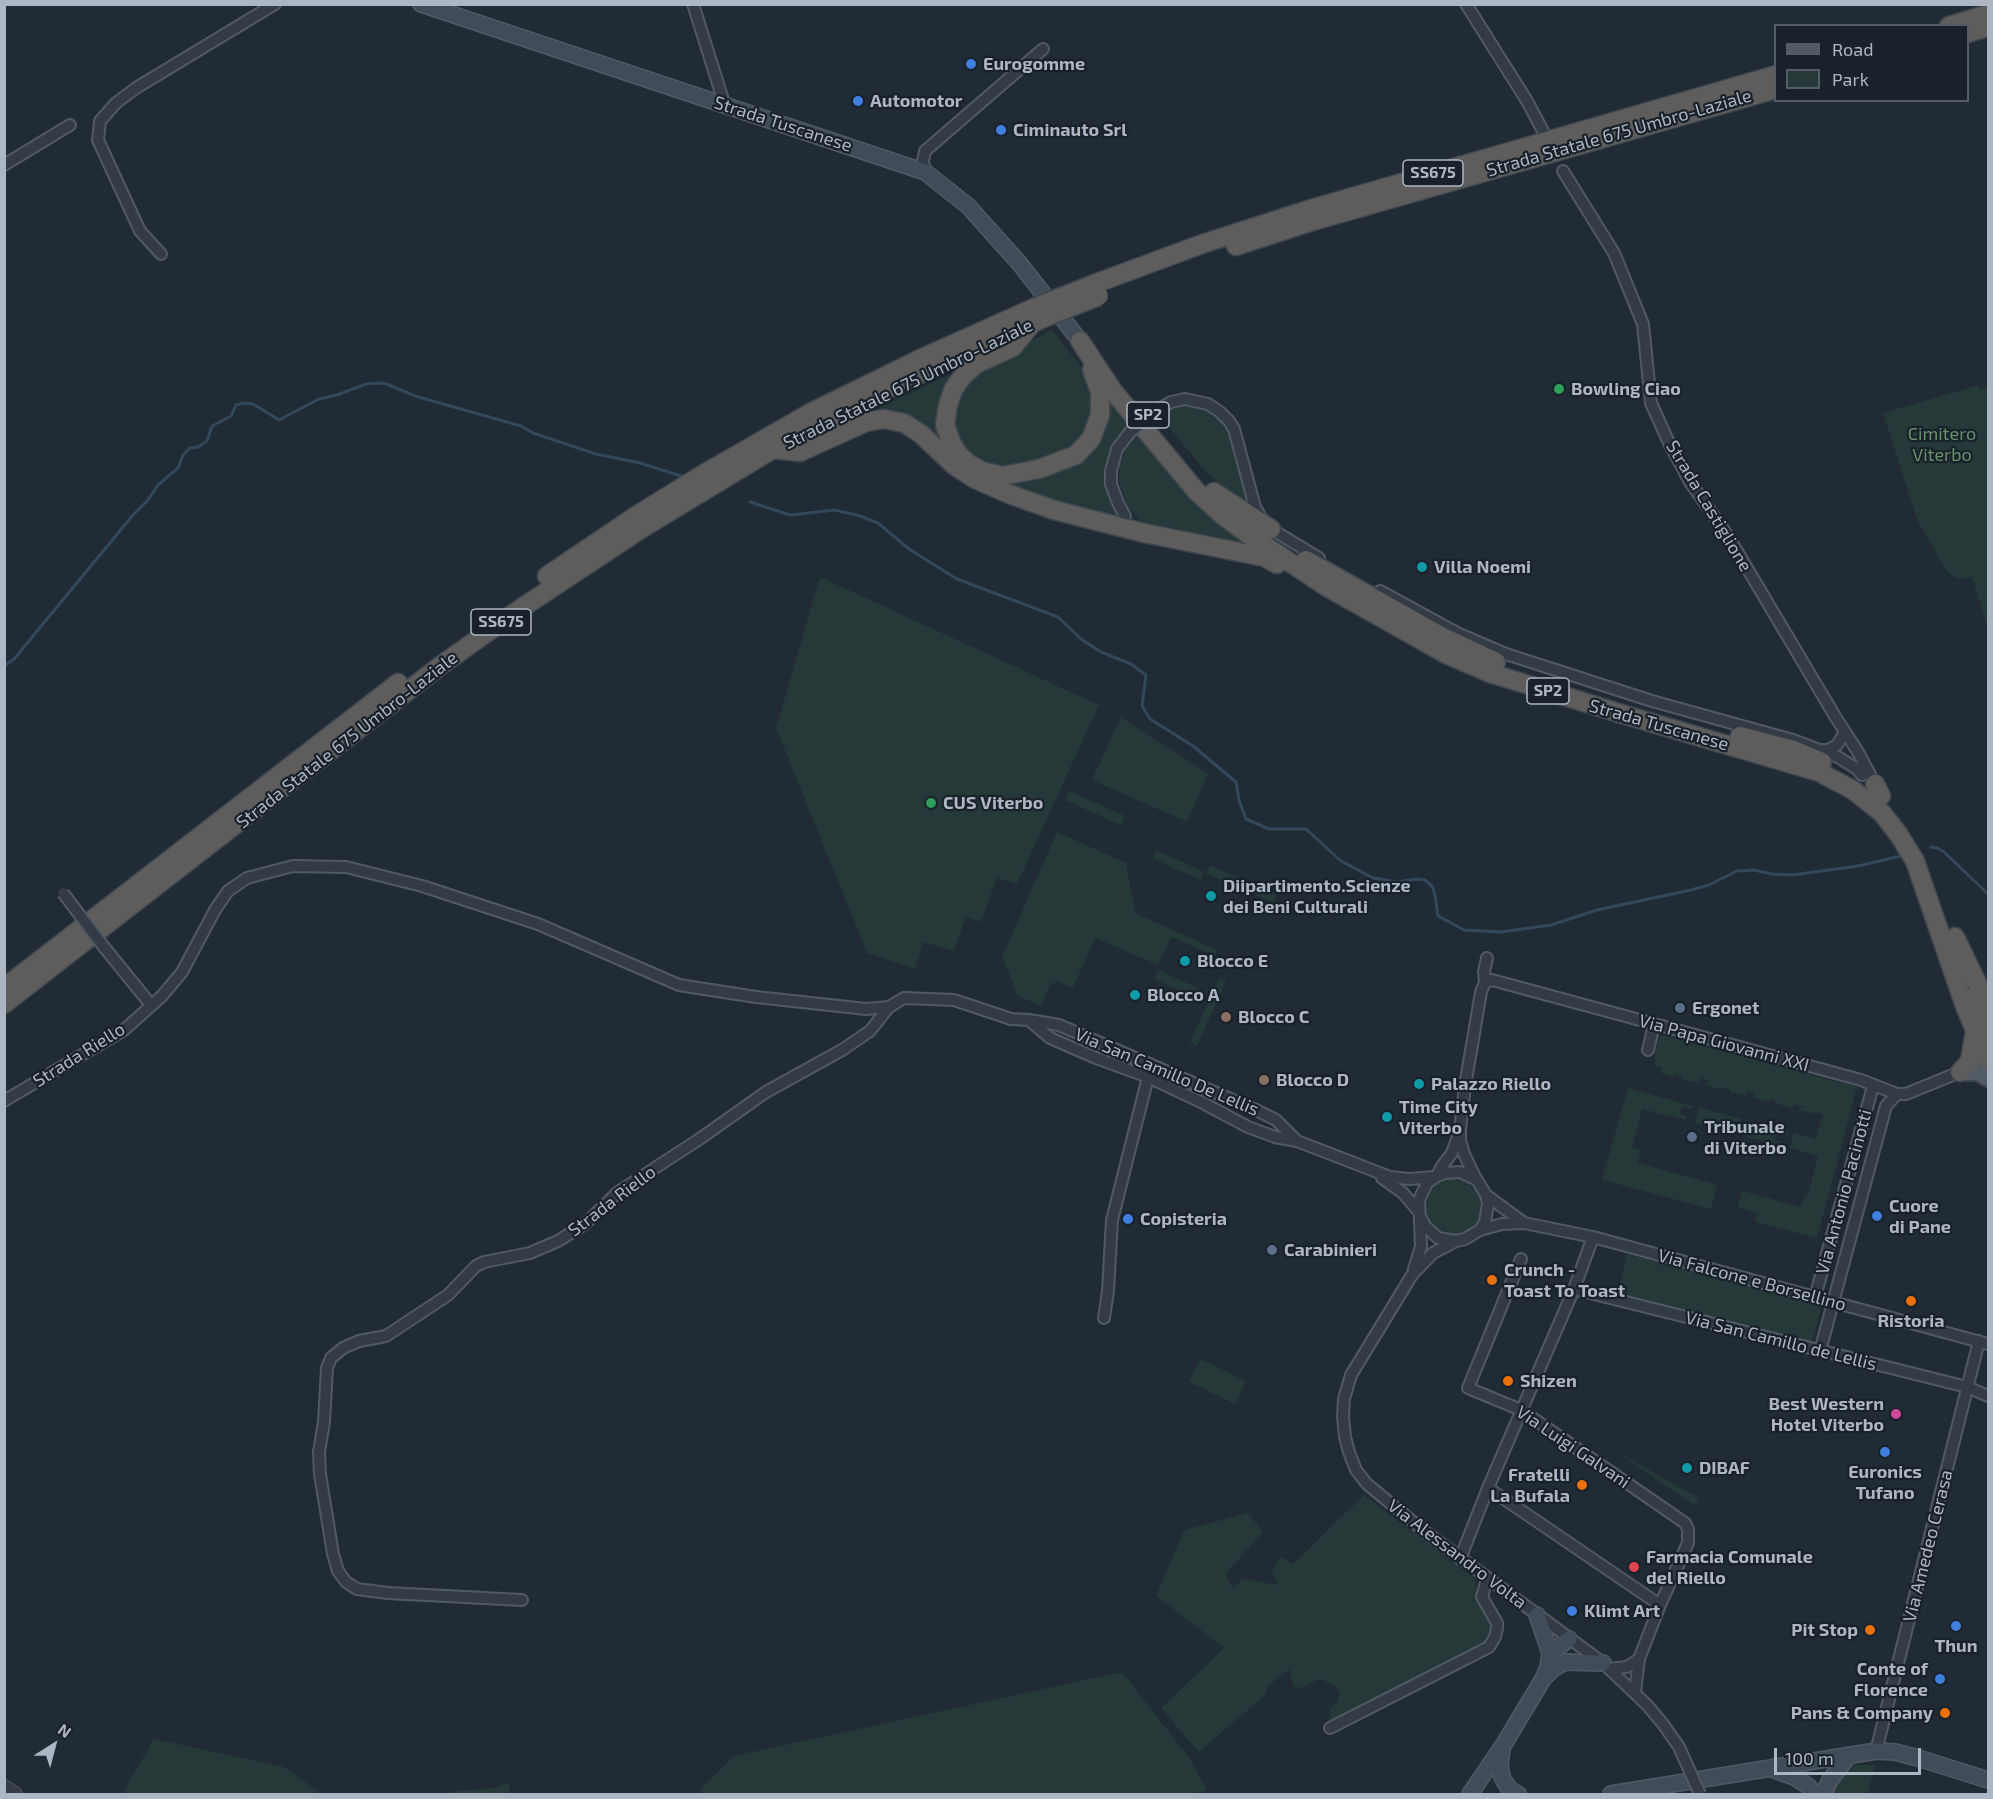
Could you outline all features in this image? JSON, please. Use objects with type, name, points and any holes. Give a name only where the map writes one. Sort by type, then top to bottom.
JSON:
[{"type":"highway","points":[[1956,24],[1989,14]]},
{"type":"highway","points":[[1969,33],[1989,27]]},
{"type":"highway","name":"Strada Statale 675 Umbro-Laziale","points":[[4,1004],[440,666],[520,609],[644,527],[772,449],[1038,316],[1202,244],[1311,209],[1774,76]]},
{"type":"highway","name":"Strada Statale 675 Umbro-Laziale","points":[[1096,290],[1313,221],[1774,90]]},
{"type":"highway","points":[[1038,316],[1013,347],[976,364],[962,377],[953,390],[945,425],[952,444],[964,460],[982,471],[1002,476],[1039,469],[1070,459],[1091,440],[1098,422],[1101,400],[1098,384],[1080,341]]},
{"type":"highway","name":"Strada Statale 675 Umbro-Laziale","points":[[4,988],[434,656],[510,600],[636,516],[810,413],[920,359],[1038,316]]},
{"type":"highway","name":"Strada Tuscanese","points":[[1080,341],[1117,377],[1192,469],[1228,506],[1256,528],[1301,557],[1443,637],[1488,659],[1647,711],[1794,750],[1873,785],[1911,833],[1925,855],[1954,937]]},
{"type":"highway","name":"Strada Tuscanese","points":[[1080,341],[1113,391],[1197,492],[1221,514],[1316,580],[1446,654],[1490,673],[1819,772],[1853,790],[1882,813],[1915,861],[1985,1044]]},
{"type":"highway","points":[[772,449],[800,452],[866,422],[884,419],[904,423],[921,434],[955,466],[975,479],[1054,510],[1144,533],[1264,557],[1291,572],[1316,580]]},
{"type":"highway","points":[[1214,492],[1271,529]]},
{"type":"highway","points":[[1125,516],[1144,533]]},
{"type":"highway","points":[[1954,937],[1989,1007]]},
{"type":"highway","name":"SP2","points":[[1954,937],[1975,1000],[1985,1044]]},
{"type":"highway","points":[[1960,1072],[1985,1044]]},
{"type":"main road","name":"Strada Tuscanese","points":[[422,4],[925,171],[968,206],[1020,264],[1080,341]]},
{"type":"main road","points":[[1960,1072],[1978,1072],[1989,1078]]},
{"type":"main road","points":[[1470,1794],[1504,1744],[1548,1667],[1550,1653],[1537,1615]]},
{"type":"main road","points":[[1550,1653],[1569,1639]]},
{"type":"main road","points":[[1565,1662],[1569,1639]]},
{"type":"main road","points":[[1543,1679],[1554,1668],[1565,1662],[1606,1666]]},
{"type":"main road","points":[[1504,1744],[1500,1757],[1502,1777],[1507,1786],[1518,1794]]},
{"type":"main road","points":[[1611,1794],[1876,1751],[1895,1752],[1989,1780]]},
{"type":"main road","points":[[1823,1794],[1830,1780],[1849,1755]]},
{"type":"main road","points":[[1769,1769],[1794,1777],[1808,1786],[1814,1794]]},
{"type":"street","points":[[161,254],[140,231],[130,210],[98,140],[100,121],[116,103],[136,88],[275,4]]},
{"type":"street","points":[[693,4],[725,106]]},
{"type":"street","points":[[1466,4],[1527,101],[1544,133]]},
{"type":"street","points":[[925,171],[923,161],[925,151],[1043,49]]},
{"type":"street","points":[[4,165],[70,125]]},
{"type":"street","name":"Strada Castiglione","points":[[1563,171],[1614,253],[1643,324],[1651,403],[1670,445],[1690,482],[1728,536],[1844,730],[1873,785]]},
{"type":"street","points":[[1125,516],[1111,484],[1111,471],[1117,449],[1130,432],[1157,410],[1171,402],[1185,399],[1208,404],[1229,421],[1234,429],[1255,507],[1271,529]]},
{"type":"street","name":"Strada Tuscanese","points":[[1271,529],[1332,566],[1448,628],[1497,651],[1652,702],[1793,740],[1848,762],[1873,785]]},
{"type":"street","points":[[1821,750],[1828,750],[1837,745],[1844,730]]},
{"type":"street","name":"Strada Riello","points":[[4,1101],[124,1030],[162,996],[182,972],[210,918],[228,891],[247,878],[293,866],[346,867],[422,886],[538,924],[679,985],[756,998],[844,1007],[866,1009],[890,1006]]},
{"type":"street","points":[[63,893],[151,1005]]},
{"type":"street","points":[[1460,1130],[1452,1153],[1436,1177],[1422,1191],[1419,1200],[1420,1215],[1431,1233],[1438,1238],[1456,1241],[1465,1239],[1480,1230],[1488,1213],[1486,1195],[1464,1154],[1460,1140],[1467,1075],[1481,992],[1485,982],[1484,972],[1487,958]]},
{"type":"street","name":"Via Papa Giovanni XXI","points":[[1485,982],[1492,980],[1862,1080],[1897,1094]]},
{"type":"street","name":"Via San Camillo De Lellis","points":[[890,1006],[904,998],[954,1000],[1011,1019],[1059,1025],[1256,1110],[1276,1120],[1297,1141]]},
{"type":"street","name":"Strada Riello","points":[[522,1600],[388,1593],[357,1589],[346,1582],[338,1571],[333,1554],[320,1474],[319,1452],[325,1413],[327,1368],[331,1358],[343,1348],[359,1341],[386,1336],[448,1295],[476,1266],[484,1262],[530,1253],[558,1241],[585,1224],[618,1192],[766,1092],[842,1050],[870,1031],[890,1006]]},
{"type":"street","name":"Via San Camillo De Lellis","points":[[1029,1020],[1050,1038],[1148,1077],[1248,1127],[1275,1137],[1297,1141],[1390,1178],[1436,1177]]},
{"type":"street","points":[[1648,1050],[1654,1025]]},
{"type":"street","points":[[1897,1094],[1906,1094],[1960,1072]]},
{"type":"street","points":[[1104,1318],[1108,1292],[1112,1220],[1148,1077]]},
{"type":"street","name":"Via Antonio Pacinotti","points":[[1815,1297],[1873,1086]]},
{"type":"street","name":"Via Antonio Pacinotti","points":[[1820,1351],[1886,1106],[1897,1094]]},
{"type":"street","points":[[1854,1153],[1871,1158]]},
{"type":"street","name":"Via San Camillo De Lellis","points":[[1371,1171],[1396,1187],[1420,1215]]},
{"type":"street","points":[[1436,1177],[1454,1171],[1477,1180]]},
{"type":"street","name":"Via Falcone e Borsellino","points":[[1486,1195],[1524,1223]]},
{"type":"street","name":"Via Alessandro Volta","points":[[1412,1275],[1421,1246],[1420,1215]]},
{"type":"street","name":"Via Falcone e Borsellino","points":[[1480,1230],[1502,1224],[1524,1223],[1593,1237],[1984,1343]]},
{"type":"street","points":[[1461,1559],[1488,1488],[1574,1289],[1593,1237]]},
{"type":"street","name":"Via Alessandro Volta","points":[[1456,1241],[1433,1253],[1412,1275],[1351,1374],[1344,1399],[1345,1437],[1356,1470],[1367,1484],[1461,1559],[1606,1666],[1635,1692],[1664,1724],[1679,1747],[1700,1794]]},
{"type":"street","points":[[1826,1255],[1843,1260]]},
{"type":"street","name":"Via Luigi Galvani","points":[[1521,1259],[1468,1388],[1521,1410],[1685,1523],[1689,1533],[1688,1543],[1639,1659],[1635,1692]]},
{"type":"street","name":"Via San Camillo de Lellis","points":[[1574,1289],[1967,1387],[1989,1396]]},
{"type":"street","name":"Via Amedeo Cerasa","points":[[1876,1751],[1967,1387],[1984,1343]]},
{"type":"street","points":[[1488,1488],[1660,1605]]},
{"type":"street","points":[[1330,1728],[1489,1647],[1495,1637],[1497,1623],[1482,1597],[1487,1579]]},
{"type":"street","points":[[1606,1666],[1628,1667],[1639,1659]]},
{"type":"street","points":[[1624,1682],[1628,1667]]},
{"type":"street","points":[[4,1787],[15,1794]]},
{"type":"green space","points":[[1052,330],[1090,378],[1095,409],[1081,440],[1066,452],[1017,469],[984,466],[965,451],[951,425],[953,405],[978,368]]},
{"type":"green space","points":[[955,372],[944,444],[931,430],[916,420],[878,408]]},
{"type":"green space","name":"Cimitero Viterbo","points":[[1979,385],[1980,390],[1988,386],[1988,628],[1972,577],[1958,579],[1947,571],[1918,522],[1883,413]]},
{"type":"green space","points":[[1104,391],[1245,541],[1221,540],[1142,523],[1128,506],[1119,482],[1120,465],[1126,450],[1113,444],[1104,470],[1104,485],[1120,520],[1011,488],[1002,480],[1071,463]]},
{"type":"green space","points":[[1184,403],[1206,408],[1218,415],[1231,431],[1248,505],[1237,500],[1205,471],[1158,414],[1164,409]]},
{"type":"green space","name":"CUS Viterbo","points":[[820,577],[1099,705],[1017,884],[997,878],[981,922],[966,917],[954,951],[923,942],[915,969],[867,953],[776,728]]},
{"type":"green space","points":[[1121,717],[1208,774],[1187,822],[1092,780]]},
{"type":"green space","points":[[1069,791],[1125,816],[1121,825],[1065,800]]},
{"type":"green space","points":[[1057,832],[1126,863],[1135,913],[1217,950],[1215,956],[1171,937],[1158,965],[1095,938],[1073,988],[1056,981],[1054,984],[1051,983],[1041,1006],[1018,996],[1002,957]]},
{"type":"green space","points":[[1156,850],[1204,872],[1201,880],[1153,859]]},
{"type":"green space","points":[[1210,865],[1277,895],[1274,903],[1206,873]]},
{"type":"green space","points":[[1158,970],[1200,989],[1197,998],[1154,979]]},
{"type":"green space","points":[[1219,978],[1226,981],[1197,1046],[1190,1042]]},
{"type":"green space","points":[[1663,1035],[1857,1087],[1817,1238],[1755,1222],[1757,1213],[1737,1207],[1742,1191],[1801,1207],[1805,1194],[1808,1195],[1818,1156],[1790,1148],[1794,1133],[1816,1139],[1823,1114],[1800,1110],[1801,1106],[1794,1104],[1792,1108],[1777,1104],[1777,1101],[1770,1099],[1769,1102],[1753,1098],[1755,1093],[1747,1091],[1746,1096],[1730,1092],[1730,1089],[1723,1087],[1722,1090],[1707,1085],[1708,1080],[1701,1078],[1699,1083],[1682,1079],[1682,1076],[1675,1074],[1674,1077],[1661,1073],[1662,1068],[1655,1066],[1655,1052],[1659,1038]]},
{"type":"green space","points":[[1628,1088],[1693,1106],[1692,1109],[1682,1107],[1680,1114],[1686,1116],[1685,1120],[1642,1109],[1632,1148],[1641,1150],[1638,1163],[1717,1185],[1711,1209],[1602,1180]]},
{"type":"green space","points":[[1699,1107],[1741,1119],[1740,1123],[1730,1120],[1728,1127],[1734,1129],[1733,1133],[1695,1123]]},
{"type":"green space","points":[[1748,1120],[1788,1131],[1787,1135],[1777,1132],[1775,1140],[1781,1142],[1780,1146],[1743,1136]]},
{"type":"green space","points":[[1448,1179],[1458,1179],[1473,1187],[1479,1196],[1481,1207],[1479,1218],[1473,1227],[1458,1235],[1448,1235],[1437,1230],[1430,1223],[1425,1212],[1425,1202],[1430,1191],[1437,1184]]},
{"type":"green space","points":[[1627,1254],[1822,1305],[1812,1343],[1618,1294]]},
{"type":"green space","points":[[1200,1359],[1246,1381],[1235,1404],[1189,1382]]},
{"type":"green space","points":[[1615,1451],[1699,1498],[1694,1505]]},
{"type":"green space","points":[[1364,1495],[1475,1579],[1477,1598],[1492,1624],[1492,1632],[1485,1644],[1329,1723],[1330,1707],[1337,1703],[1340,1692],[1333,1685],[1320,1679],[1301,1688],[1294,1687],[1289,1669],[1268,1686],[1265,1695],[1199,1752],[1161,1708],[1224,1648],[1156,1596],[1184,1530],[1248,1513],[1263,1532],[1225,1574],[1232,1587],[1244,1579],[1278,1585],[1272,1570],[1282,1557],[1293,1564]]},
{"type":"green space","points":[[1122,1672],[1190,1759],[1207,1790],[1196,1794],[702,1794],[700,1789],[734,1756]]},
{"type":"green space","points":[[154,1739],[284,1767],[322,1794],[122,1794]]},
{"type":"green space","points":[[1854,1765],[1875,1765],[1867,1794],[1832,1794],[1847,1768]]},
{"type":"green space","points":[[508,1782],[511,1794],[437,1794],[496,1788]]},
{"type":"waterway","points":[[4,666],[14,659],[133,515],[148,500],[158,485],[178,468],[183,455],[190,448],[198,447],[207,441],[212,426],[231,416],[236,405],[253,404],[279,420],[319,399],[366,384],[387,384],[415,396],[521,426],[533,433],[596,454],[640,463],[681,476]]},
{"type":"waterway","points":[[750,502],[790,515],[835,510],[860,516],[878,523],[909,549],[957,579],[1058,617],[1081,639],[1101,652],[1131,664],[1146,675],[1142,706],[1150,719],[1193,746],[1236,782],[1239,800],[1246,819],[1269,829],[1306,829],[1341,861],[1373,878],[1398,882],[1425,880],[1432,886],[1438,916],[1464,930],[1501,932],[1551,925],[1597,910],[1709,885],[1737,871],[1754,870],[1792,875],[1858,866],[1901,856]]},
{"type":"waterway","points":[[1931,847],[1944,852],[1988,894]]},
{"type":"place","name":"Eurogomme","points":[[971,64]]},
{"type":"place","name":"Automotor","points":[[858,101]]},
{"type":"place","name":"Ciminauto Srl","points":[[1001,130]]},
{"type":"place","name":"Bowling Ciao","points":[[1559,389]]},
{"type":"place","name":"Villa Noemi","points":[[1422,567]]},
{"type":"place","name":"CUS Viterbo","points":[[931,803]]},
{"type":"place","name":"Diipartimento.Scienze dei Beni Culturali","points":[[1211,896]]},
{"type":"place","name":"Blocco E","points":[[1185,961]]},
{"type":"place","name":"Blocco A","points":[[1135,995]]},
{"type":"place","name":"Ergonet","points":[[1680,1008]]},
{"type":"place","name":"Blocco C","points":[[1226,1017]]},
{"type":"place","name":"Blocco D","points":[[1264,1080]]},
{"type":"place","name":"Palazzo Riello","points":[[1419,1084]]},
{"type":"place","name":"Time City Viterbo","points":[[1387,1117]]},
{"type":"place","name":"Tribunale di Viterbo","points":[[1692,1137]]},
{"type":"place","name":"Cuore di Pane","points":[[1877,1216]]},
{"type":"place","name":"Copisteria","points":[[1128,1219]]},
{"type":"place","name":"Carabinieri","points":[[1272,1250]]},
{"type":"place","name":"Crunch - Toast To Toast","points":[[1492,1280]]},
{"type":"place","name":"Ristoria","points":[[1911,1301]]},
{"type":"place","name":"Shizen","points":[[1508,1381]]},
{"type":"place","name":"Best Western Hotel Viterbo","points":[[1896,1414]]},
{"type":"place","name":"Euronics Tufano","points":[[1885,1452]]},
{"type":"place","name":"DIBAF","points":[[1687,1468]]},
{"type":"place","name":"Fratelli La Bufala","points":[[1582,1485]]},
{"type":"place","name":"Farmacia Comunale del Riello","points":[[1634,1567]]},
{"type":"place","name":"Klimt Art","points":[[1572,1611]]},
{"type":"place","name":"Thun","points":[[1956,1626]]},
{"type":"place","name":"Pit Stop","points":[[1870,1630]]},
{"type":"place","name":"Conte of Florence","points":[[1940,1679]]},
{"type":"place","name":"Pans & Company","points":[[1945,1713]]}]
